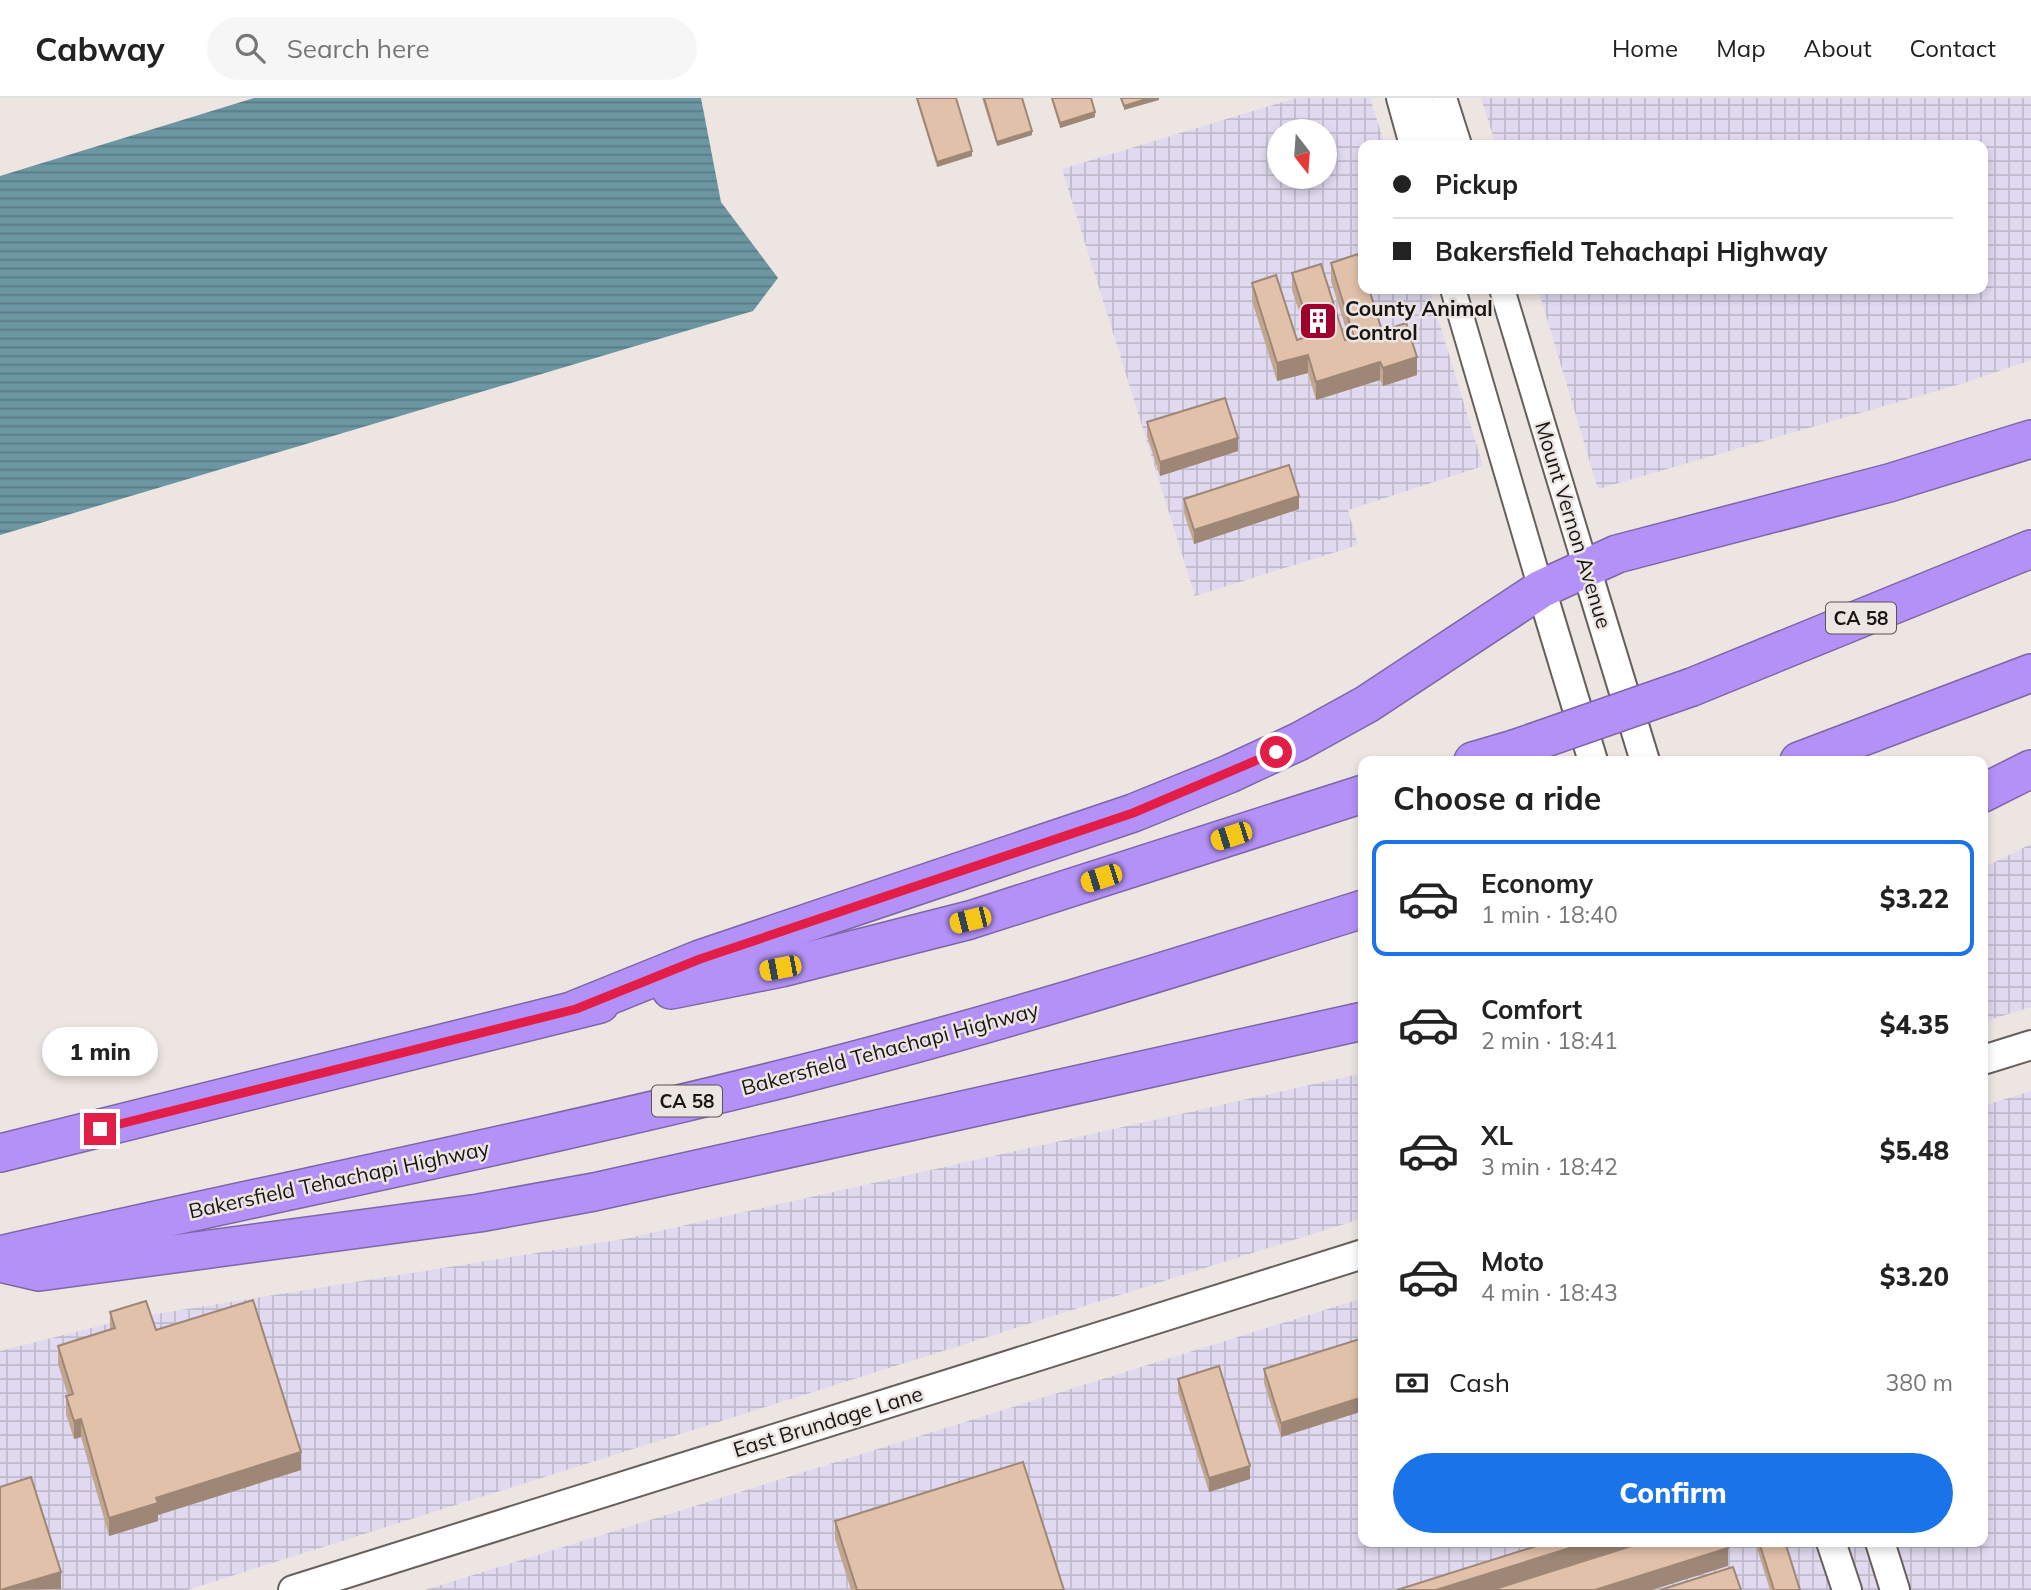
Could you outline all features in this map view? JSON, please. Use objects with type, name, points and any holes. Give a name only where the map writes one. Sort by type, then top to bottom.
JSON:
[{"type":"highway","points":[[576,1009],[700,959],[1133,813],[1229,774],[1300,741],[1367,704],[1541,589],[1617,554],[1889,483],[2031,439]]},
{"type":"highway","name":"CA 58","points":[[1490,756],[1692,687],[2031,550]]},
{"type":"highway","points":[[1812,756],[2031,673]]},
{"type":"highway","points":[[1988,790],[2031,769]]},
{"type":"highway","points":[[0,1153],[576,1009],[780,968],[970,920],[1358,796]]},
{"type":"highway","name":"Bakersfield Tehachapi Highway","points":[[0,1255],[447,1158],[787,1078],[1026,1013],[1358,911]]},
{"type":"highway","points":[[0,1263],[39,1272],[479,1213],[696,1171],[1358,1022]]},
{"type":"main road","name":"Mount Vernon Avenue","points":[[1587,568],[1643,756]]},
{"type":"main road","points":[[1541,589],[1591,756]]},
{"type":"main road","points":[[1988,1058],[2031,1045]]},
{"type":"main road","name":"East Brundage Lane","points":[[293,1590],[1358,1256]]},
{"type":"main road","points":[[1833,1547],[1847,1590]]},
{"type":"main road","points":[[1882,1547],[1895,1590]]},
{"type":"street","points":[[1399,98],[1411,140]]},
{"type":"street","points":[[1419,98],[1434,140]]},
{"type":"street","points":[[1444,98],[1457,140]]},
{"type":"street","points":[[1454,294],[1541,589]]},
{"type":"street","name":"Mount Vernon Avenue","points":[[1501,294],[1587,568]]},
{"type":"shaded area","points":[[1296,98],[1370,98],[1383,140],[1358,140],[1358,294],[1431,294],[1483,466],[1348,510],[1358,545],[1195,596],[1062,169]]},
{"type":"shaded area","points":[[1481,98],[2031,98],[2031,360],[1967,382],[1598,489],[1540,294],[1988,294],[1988,140],[1494,140]]},
{"type":"shaded area","points":[[2031,844],[2031,1007],[1988,1020],[1988,866]]},
{"type":"shaded area","points":[[1358,1074],[1358,1220],[187,1590],[0,1590],[0,1351],[131,1318],[624,1239]]},
{"type":"shaded area","points":[[2031,1091],[2031,1590],[425,1590],[1358,1300],[1358,1547],[1988,1547],[1988,1104]]},
{"type":"water","points":[[254,98],[701,98],[721,202],[778,278],[753,311],[0,535],[0,176]]},
{"type":"building","points":[[917,98],[956,98],[972,151],[937,162]]},
{"type":"building","points":[[984,98],[1022,98],[1032,131],[997,142]]},
{"type":"building","points":[[1052,98],[1091,98],[1095,112],[1060,123]]},
{"type":"building","points":[[1121,98],[1149,98],[1124,106]]},
{"type":"building","name":"County Animal Control","points":[[1358,254],[1358,294],[1371,294],[1382,331],[1406,323],[1417,357],[1383,368],[1380,362],[1316,382],[1308,355],[1277,363],[1252,283],[1276,275],[1297,340],[1312,335],[1292,273],[1321,264],[1345,340],[1354,337],[1331,263]]},
{"type":"building","points":[[1225,398],[1238,438],[1160,462],[1147,422]]},
{"type":"building","points":[[1289,465],[1299,496],[1194,530],[1184,499]]},
{"type":"building","points":[[253,1300],[301,1452],[156,1498],[158,1503],[109,1518],[81,1419],[74,1421],[66,1396],[73,1394],[58,1346],[115,1328],[110,1312],[146,1301],[156,1330]]},
{"type":"building","points":[[1358,1340],[1358,1399],[1281,1423],[1264,1369]]},
{"type":"building","points":[[1219,1366],[1250,1466],[1209,1478],[1178,1379]]},
{"type":"building","points":[[1023,1462],[1064,1590],[857,1590],[835,1521]]},
{"type":"building","points":[[31,1477],[61,1572],[0,1590],[0,1487]]},
{"type":"building","points":[[1533,1547],[1573,1547],[1436,1590],[1397,1590]]},
{"type":"building","points":[[1628,1547],[1728,1548],[1595,1590],[1492,1590]]},
{"type":"building","points":[[1761,1547],[1787,1547],[1800,1590],[1774,1590]]},
{"type":"building","points":[[1733,1567],[1741,1590],[1660,1590]]},
{"type":"place","name":"County Animal Control","points":[[1318,321]]},
{"type":"route","points":[[100,1129],[576,1009],[700,959],[790,931],[1133,813],[1276,752]]}]
